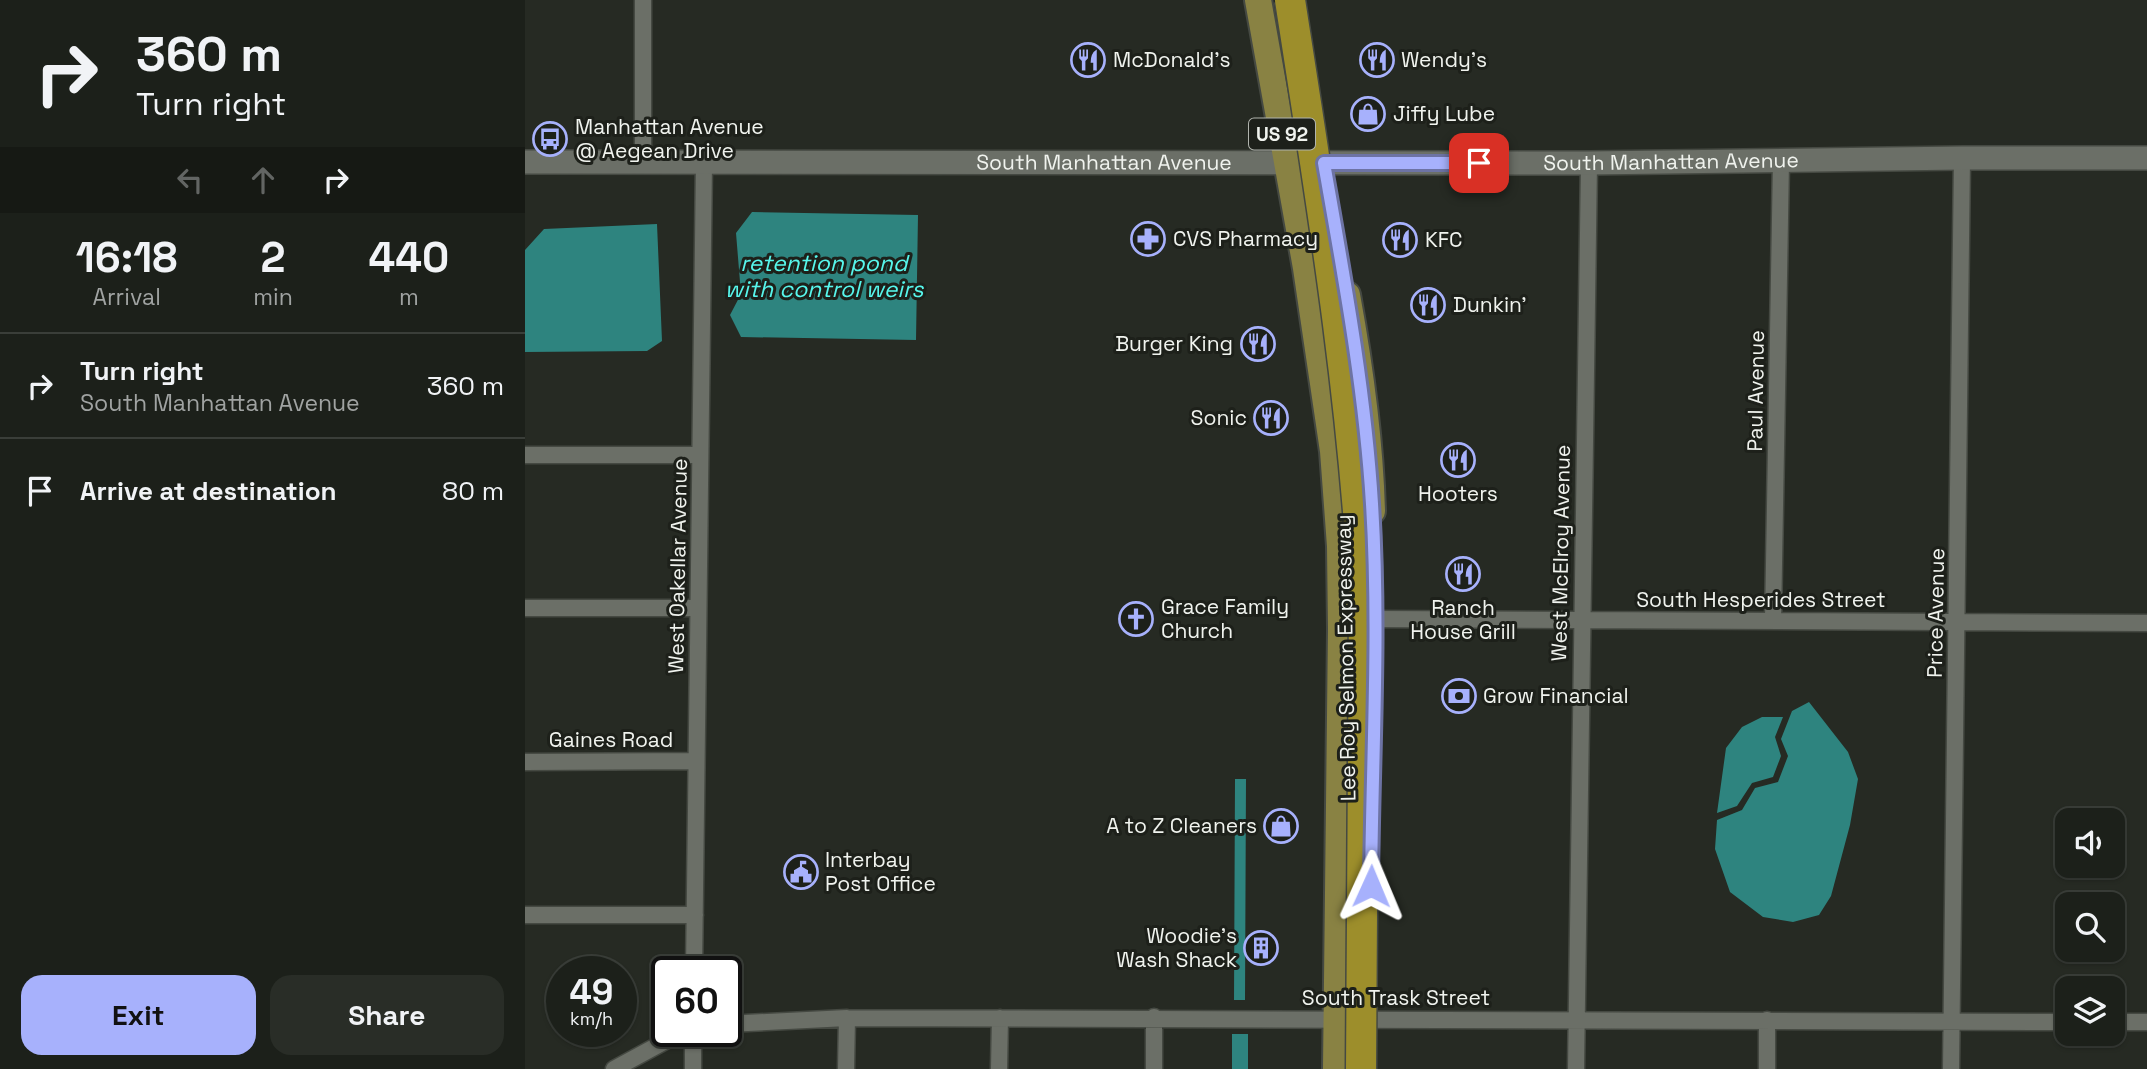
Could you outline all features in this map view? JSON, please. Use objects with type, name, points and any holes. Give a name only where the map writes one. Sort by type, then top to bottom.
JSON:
[{"type":"highway","name":"Lee Roy Selmon Expressway","points":[[1277,0],[1335,418],[1346,536],[1349,602],[1345,1069]]},
{"type":"highway","name":"Lee Roy Selmon Expressway","points":[[1293,0],[1343,363],[1361,536],[1364,602],[1361,1069]]},
{"type":"main road","name":"US 92","points":[[1258,0],[1322,368],[1333,451],[1340,546],[1342,629],[1336,1069]]},
{"type":"main road","points":[[1269,0],[1293,133],[1305,150],[1324,163]]},
{"type":"main road","name":"US 92","points":[[1293,0],[1355,340],[1367,438],[1373,525],[1374,619],[1369,1069]]},
{"type":"main road","points":[[1288,162],[1305,177],[1320,209],[1347,353],[1363,491],[1373,525]]},
{"type":"main road","points":[[1340,546],[1355,559],[1360,574],[1360,719],[1372,774]]},
{"type":"main road","points":[[1338,858],[1345,870],[1343,991],[1351,1011],[1370,1019]]},
{"type":"main road","points":[[1336,1019],[1357,1036],[1361,1069]]},
{"type":"street","points":[[643,0],[643,162]]},
{"type":"street","name":"Price Avenue","points":[[1951,1069],[1962,158]]},
{"type":"street","name":"South Manhattan Avenue","points":[[525,162],[1589,163],[2147,158]]},
{"type":"street","name":"Paul Avenue","points":[[1773,621],[1781,161]]},
{"type":"street","name":"West Oakellar Avenue","points":[[694,956],[703,162]]},
{"type":"street","name":"West McElroy Avenue","points":[[1576,1069],[1589,163]]},
{"type":"street","points":[[525,455],[700,454]]},
{"type":"street","points":[[525,608],[698,608]]},
{"type":"street","name":"South Hesperides Street","points":[[1374,619],[2147,623]]},
{"type":"street","name":"Gaines Road","points":[[525,762],[697,761]]},
{"type":"street","points":[[525,915],[695,915]]},
{"type":"street","points":[[1154,1017],[1154,1069]]},
{"type":"street","name":"South Trask Street","points":[[742,1023],[847,1018],[1154,1017],[2055,1022]]},
{"type":"street","points":[[846,1069],[847,1018]]},
{"type":"street","points":[[999,1069],[1000,1018]]},
{"type":"street","points":[[1766,1069],[1767,1020]]},
{"type":"street","points":[[2125,1022],[2147,1022]]},
{"type":"street","points":[[614,1069],[655,1047]]},
{"type":"street","points":[[693,1047],[693,1069]]},
{"type":"water","name":"retention pond with control weirs","points":[[752,212],[918,215],[916,340],[741,337],[730,315],[741,294],[736,233]]},
{"type":"water","points":[[657,224],[662,341],[647,351],[525,352],[525,250],[544,229]]},
{"type":"water","points":[[1809,702],[1848,752],[1858,779],[1850,825],[1831,896],[1819,915],[1793,922],[1763,917],[1730,892],[1715,849],[1717,820],[1742,810],[1755,788],[1778,782],[1788,756],[1781,739],[1792,711]]},
{"type":"water","points":[[1762,717],[1783,717],[1775,737],[1781,756],[1773,777],[1752,783],[1737,806],[1717,813],[1726,748],[1742,727]]},
{"type":"water","points":[[1235,779],[1246,779],[1245,1000],[1234,1000]]},
{"type":"water","points":[[1232,1034],[1248,1034],[1248,1069],[1232,1069]]},
{"type":"place","name":"McDonald's","points":[[1088,60]]},
{"type":"place","name":"Wendy's","points":[[1377,60]]},
{"type":"place","name":"Jiffy Lube","points":[[1368,114]]},
{"type":"place","name":"Manhattan Avenue @ Aegean Drive","points":[[550,139]]},
{"type":"place","name":"CVS Pharmacy","points":[[1148,239]]},
{"type":"place","name":"KFC","points":[[1400,240]]},
{"type":"place","name":"Dunkin'","points":[[1428,305]]},
{"type":"place","name":"Burger King","points":[[1258,344]]},
{"type":"place","name":"Sonic","points":[[1271,418]]},
{"type":"place","name":"Hooters","points":[[1458,460]]},
{"type":"place","name":"Ranch House Grill","points":[[1463,574]]},
{"type":"place","name":"Grace Family Church","points":[[1136,619]]},
{"type":"place","name":"Grow Financial","points":[[1459,696]]},
{"type":"place","name":"A to Z Cleaners","points":[[1281,826]]},
{"type":"place","name":"Interbay Post Office","points":[[801,872]]},
{"type":"place","name":"Woodie's Wash Shack","points":[[1261,948]]},
{"type":"route","points":[[1371,886],[1374,619],[1372,505],[1355,340],[1324,163],[1479,163]]}]
